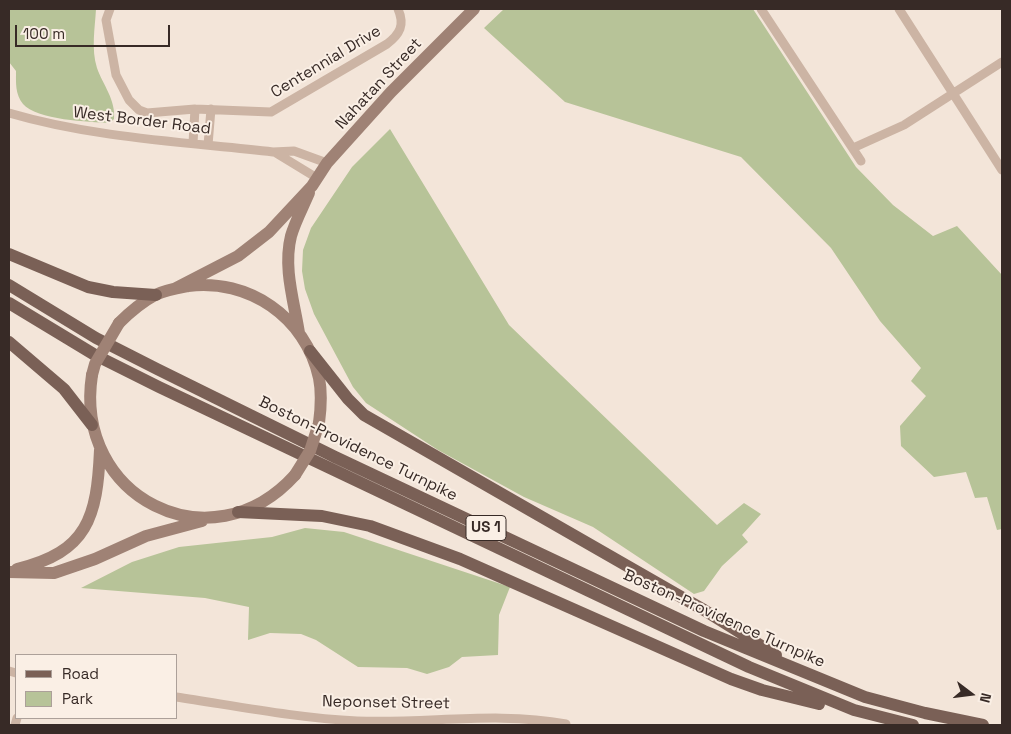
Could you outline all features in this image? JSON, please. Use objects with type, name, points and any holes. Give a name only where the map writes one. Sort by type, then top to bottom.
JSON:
[{"type":"main road","name":"Nahatan Street","points":[[176,288],[223,265],[269,232],[315,182],[327,164],[390,92],[474,9]]},
{"type":"main road","name":"Nahatan Street","points":[[299,333],[288,274],[288,256],[292,236],[315,182]]},
{"type":"main road","points":[[9,254],[88,287],[114,292],[156,295]]},
{"type":"main road","points":[[216,517],[176,513],[144,500],[120,480],[100,450],[92,425],[89,407],[95,364],[119,323],[156,295],[176,288],[201,284],[222,286],[252,294],[286,317],[348,399],[364,414],[704,610],[804,673]]},
{"type":"main road","name":"Boston-Providence Turnpike","points":[[9,285],[96,338],[323,451],[704,631],[865,697],[983,725]]},
{"type":"main road","name":"Boston-Providence Turnpike","points":[[9,303],[95,355],[159,387],[749,667],[854,710],[913,725]]},
{"type":"main road","points":[[9,342],[64,389],[92,425]]},
{"type":"main road","points":[[9,571],[54,573],[95,559],[146,536],[238,512],[272,496],[295,475],[310,451],[319,423],[320,387],[310,351]]},
{"type":"main road","points":[[9,571],[33,565],[60,553],[76,539],[87,525],[98,490],[100,450]]},
{"type":"main road","points":[[238,512],[322,516],[370,526],[460,559],[731,679],[762,690],[854,710]]},
{"type":"street","name":"Centennial Drive","points":[[110,9],[106,20],[108,41],[116,75],[129,100],[139,110],[147,113],[195,109],[258,113],[271,112],[399,34],[402,22],[398,9]]},
{"type":"street","points":[[761,9],[861,161]]},
{"type":"street","points":[[899,9],[1002,170]]},
{"type":"street","points":[[853,148],[904,125],[1002,62]]},
{"type":"street","points":[[193,143],[195,109]]},
{"type":"street","points":[[208,145],[211,109]]},
{"type":"street","name":"West Border Road","points":[[9,113],[56,125],[208,145],[273,152],[294,151],[327,164]]},
{"type":"street","points":[[273,152],[289,159],[315,182]]},
{"type":"street","name":"Neponset Street","points":[[178,697],[276,712],[358,721],[534,718],[566,724]]},
{"type":"green space","points":[[9,9],[96,9],[94,53],[97,68],[113,105],[114,119],[110,123],[51,117],[39,114],[23,104],[17,92],[16,71],[9,62]]},
{"type":"green space","points":[[504,9],[753,9],[856,167],[893,205],[933,236],[957,226],[1002,275],[1002,529],[997,530],[987,497],[975,498],[966,472],[934,477],[901,446],[900,426],[926,396],[911,381],[921,368],[880,321],[831,248],[741,157],[565,102],[484,28]]},
{"type":"green space","points":[[390,129],[509,325],[717,525],[744,503],[761,514],[742,535],[748,542],[722,566],[704,591],[694,594],[593,527],[524,497],[438,450],[366,403],[353,387],[314,314],[305,289],[302,271],[303,250],[311,228],[352,167]]},
{"type":"green space","points":[[305,528],[344,532],[510,587],[499,615],[498,655],[462,657],[449,667],[427,674],[407,668],[358,667],[316,640],[301,634],[270,633],[248,640],[249,607],[205,598],[81,588],[132,562],[179,547],[272,537]]}]
